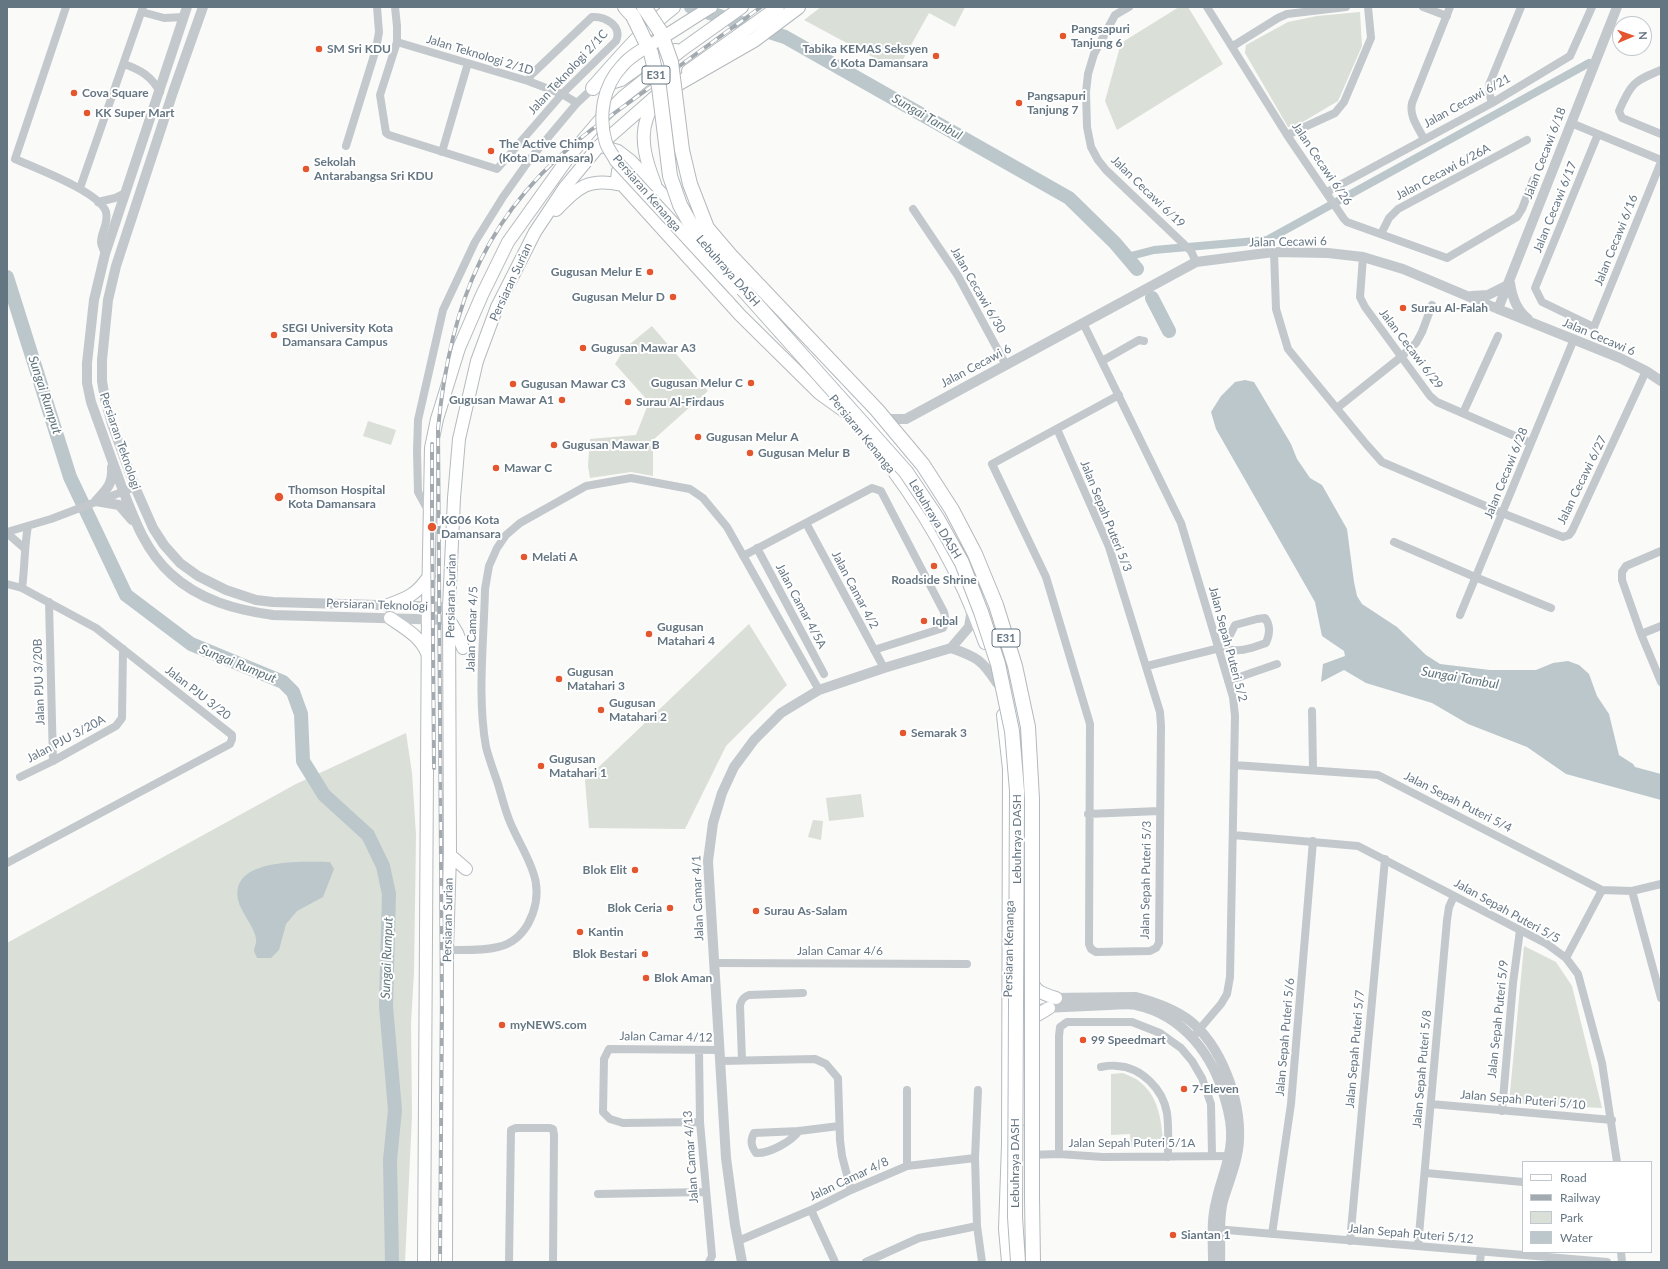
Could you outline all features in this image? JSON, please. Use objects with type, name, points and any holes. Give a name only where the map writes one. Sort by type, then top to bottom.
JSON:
[{"type":"highway","name":"Lebuhraya DASH","points":[[625,7],[633,16],[651,53],[659,87],[670,176],[680,205],[700,241],[906,472],[937,518],[962,563],[981,612],[998,664],[1012,731],[1017,792],[1015,1217],[1018,1262]]},
{"type":"highway","name":"Lebuhraya DASH","points":[[644,7],[660,32],[671,62],[682,150],[690,184],[707,228],[730,255],[877,410],[923,465],[952,510],[975,554],[996,605],[1015,666],[1028,727],[1032,798],[1032,1198],[1035,1262]]},
{"type":"highway","points":[[593,88],[626,52],[673,7]]},
{"type":"highway","points":[[659,94],[754,40],[798,7]]},
{"type":"main road","name":"Persiaran Kenanga","points":[[711,7],[639,52],[622,65],[613,78],[605,96],[602,111],[604,132],[607,144],[616,161],[785,344],[847,413],[885,459],[921,510],[954,570],[984,642],[997,683],[1009,770],[1008,1145],[1005,1229],[1008,1262]]},
{"type":"main road","name":"Persiaran Surian","points":[[424,1262],[427,619],[431,448],[437,419],[459,348],[508,242],[571,154],[599,121],[623,97],[683,49],[742,7]]},
{"type":"main road","name":"Persiaran Surian","points":[[446,1262],[447,950],[450,855],[449,606],[454,498],[459,439],[477,361],[497,307],[535,232],[565,187],[599,146],[669,84],[778,7]]},
{"type":"main road","points":[[593,88],[622,80],[658,53],[683,49]]},
{"type":"main road","points":[[658,190],[646,160],[644,136],[647,119],[659,94]]},
{"type":"main road","name":"Persiaran Kenanga","points":[[599,146],[609,147],[618,151],[631,161],[840,385],[907,461],[934,498],[965,554],[996,630],[1008,674],[1022,753],[1026,920],[1023,1004],[1026,1155],[1035,1262]]},
{"type":"main road","points":[[571,154],[599,146]]},
{"type":"main road","points":[[631,161],[623,163],[618,171],[617,180],[740,315],[819,393],[847,413]]},
{"type":"main road","points":[[535,232],[577,189],[594,182],[608,182],[622,185]]},
{"type":"main road","points":[[388,605],[411,597],[422,587],[429,576]]},
{"type":"main road","points":[[390,618],[416,637],[424,645],[428,654]]},
{"type":"main road","points":[[450,620],[463,648]]},
{"type":"main road","points":[[450,855],[466,869]]},
{"type":"main road","points":[[1008,1145],[1013,1111],[1014,1016],[1023,1004],[1014,988],[1014,920],[1009,857]]},
{"type":"main road","points":[[1024,1066],[1031,1025],[1034,1017],[1052,1003],[1035,989],[1031,980],[1026,920]]},
{"type":"street","points":[[66,7],[15,159],[80,188],[106,210],[107,219],[101,243],[105,254]]},
{"type":"street","name":"Persiaran Teknologi","points":[[187,7],[105,254],[94,300],[87,362],[87,383],[91,402],[138,528],[155,556],[170,574],[190,589],[219,603],[254,612],[274,615],[450,620]]},
{"type":"street","name":"Persiaran Teknologi","points":[[203,7],[118,258],[108,300],[102,360],[102,381],[112,424],[135,487],[153,528],[164,545],[180,563],[198,576],[226,590],[256,600],[273,602],[449,606]]},
{"type":"street","points":[[346,146],[376,49],[379,32],[377,7]]},
{"type":"street","points":[[395,7],[397,42],[380,95],[386,133],[442,152],[468,63]]},
{"type":"street","name":"Jalan Cecawi 6/19","points":[[1129,7],[1115,15],[1094,54],[1088,74],[1086,92],[1087,127],[1091,147],[1098,160],[1106,170],[1189,248],[1196,262]]},
{"type":"street","name":"Jalan Cecawi 6/26","points":[[1207,7],[1233,46],[1287,135],[1347,222],[1447,258],[1517,217],[1522,212],[1533,180]]},
{"type":"street","points":[[1233,46],[1287,14],[1346,7]]},
{"type":"street","points":[[1287,135],[1335,113],[1344,102],[1371,38],[1368,7]]},
{"type":"street","points":[[1423,7],[1447,16]]},
{"type":"street","points":[[1424,139],[1410,110],[1450,7]]},
{"type":"street","points":[[1492,103],[1489,85],[1520,7]]},
{"type":"street","name":"Jalan Cecawi 6/21","points":[[1327,192],[1492,103],[1570,56],[1592,7]]},
{"type":"street","name":"Jalan Cecawi 6/18","points":[[1498,309],[1617,7]]},
{"type":"street","points":[[80,188],[143,9],[164,18],[184,17]]},
{"type":"street","name":"Jalan Teknologi 2/1C","points":[[442,152],[497,169],[562,94],[616,41],[618,37],[617,29],[613,23],[598,17],[592,17],[531,74],[528,81]]},
{"type":"street","name":"Jalan Teknologi 2/1D","points":[[397,42],[528,81],[562,94],[577,103]]},
{"type":"street","points":[[124,64],[145,73],[152,79],[160,92]]},
{"type":"street","points":[[1661,70],[1639,79],[1628,91],[1620,110],[1622,118],[1661,134]]},
{"type":"street","points":[[430,514],[418,492],[418,420],[443,310],[475,242],[503,197],[530,159],[577,103],[593,88]]},
{"type":"street","points":[[1571,123],[1661,161]]},
{"type":"street","name":"Jalan Cecawi 6/17","points":[[1594,327],[1542,302],[1535,288],[1598,134]]},
{"type":"street","name":"Jalan Cecawi 6/26A","points":[[1381,234],[1389,218],[1398,209],[1527,140]]},
{"type":"street","name":"Jalan Cecawi 6/16","points":[[1594,327],[1661,161]]},
{"type":"street","points":[[98,202],[124,194]]},
{"type":"street","name":"Jalan Cecawi 6/30","points":[[912,209],[958,276],[1006,365]]},
{"type":"street","points":[[1274,252],[1276,309],[1288,349],[1366,444],[1382,462],[1502,513]]},
{"type":"street","name":"Jalan Cecawi 6","points":[[906,419],[1196,262],[1274,252],[1328,253],[1363,257],[1403,269],[1620,358],[1646,371],[1661,381]]},
{"type":"street","name":"Jalan Cecawi 6/29","points":[[1363,257],[1360,297],[1365,307],[1430,396],[1437,402],[1531,443]]},
{"type":"street","points":[[1465,295],[1488,295],[1509,283],[1512,296],[1517,307],[1525,317],[1535,324]]},
{"type":"street","points":[[1337,408],[1401,357],[1416,342],[1422,332],[1432,305]]},
{"type":"street","name":"Jalan Sepah Puteri 5/2","points":[[1083,323],[1181,523],[1221,647],[1232,697],[1235,716],[1230,977],[1227,994],[1221,1004],[1196,1034]]},
{"type":"street","points":[[1463,414],[1498,336]]},
{"type":"street","name":"Jalan Cecawi 6/28","points":[[1460,615],[1574,339]]},
{"type":"street","points":[[1102,361],[1139,340],[1144,341]]},
{"type":"street","name":"Jalan Cecawi 6/27","points":[[1502,513],[1563,536],[1569,535],[1646,371]]},
{"type":"street","points":[[1057,429],[1119,395]]},
{"type":"street","points":[[866,414],[885,420],[906,419],[900,438],[902,450],[907,461]]},
{"type":"street","name":"Jalan Sepah Puteri 5/3","points":[[1057,429],[1109,547],[1160,712],[1159,943],[1156,948],[1150,951],[1096,952],[1091,950],[1089,944],[1088,814],[1090,724],[1046,577],[992,464],[1057,429]]},
{"type":"street","points":[[94,502],[110,484],[113,476],[108,451]]},
{"type":"street","name":"Jalan Camar 4/5","points":[[447,950],[498,947],[512,942],[522,933],[531,917],[536,894],[535,879],[531,864],[510,822],[488,753],[483,721],[482,677],[485,589],[489,566],[496,548],[520,523],[586,486],[631,478],[690,488],[703,498],[727,527],[819,690]]},
{"type":"street","points":[[7,533],[51,519],[135,487]]},
{"type":"street","points":[[743,556],[872,488],[881,491],[944,612],[946,621],[943,628],[874,650]]},
{"type":"street","points":[[94,502],[119,505],[138,528]]},
{"type":"street","name":"Jalan Camar 4/2","points":[[806,523],[884,668]]},
{"type":"street","points":[[22,588],[25,570],[24,548],[28,526]]},
{"type":"street","points":[[7,533],[24,548]]},
{"type":"street","points":[[1394,542],[1551,608]]},
{"type":"street","name":"Jalan Camar 4/5A","points":[[757,548],[824,674]]},
{"type":"street","points":[[1661,551],[1626,566],[1622,572],[1622,580],[1641,634],[1661,682]]},
{"type":"street","name":"Jalan PJU 3/20","points":[[7,584],[22,588],[96,628],[232,735],[230,744],[7,863]]},
{"type":"street","name":"Jalan PJU 3/20B","points":[[49,602],[53,761]]},
{"type":"street","points":[[969,604],[971,615],[969,627],[951,648],[978,659],[987,666],[997,683]]},
{"type":"street","points":[[1147,666],[1221,647],[1232,651],[1242,650],[1266,642],[1269,636],[1269,628],[1265,618],[1235,625],[1221,647]]},
{"type":"street","points":[[1641,634],[1661,626]]},
{"type":"street","name":"Jalan Camar 4/1","points":[[742,1262],[726,1158],[708,861],[713,823],[722,793],[734,767],[754,740],[781,713],[819,690],[884,668],[951,648]]},
{"type":"street","name":"Jalan PJU 3/20A","points":[[20,777],[53,761],[120,723],[122,718],[123,649]]},
{"type":"street","points":[[1228,681],[1277,664]]},
{"type":"street","points":[[1312,712],[1313,769]]},
{"type":"street","name":"Jalan Sepah Puteri 5/4","points":[[1234,765],[1313,769],[1378,775],[1602,890],[1632,891],[1661,884]]},
{"type":"street","points":[[1088,814],[1159,812]]},
{"type":"street","name":"Jalan Sepah Puteri 5/5","points":[[1233,835],[1358,846],[1547,944],[1566,958],[1578,974],[1602,1063],[1612,1120],[1617,1161]]},
{"type":"street","name":"Jalan Sepah Puteri 5/6","points":[[1272,1234],[1291,1104],[1313,841]]},
{"type":"street","name":"Jalan Sepah Puteri 5/7","points":[[1350,1241],[1385,859]]},
{"type":"street","points":[[1566,958],[1602,890]]},
{"type":"street","points":[[1632,891],[1661,998]]},
{"type":"street","name":"Jalan Sepah Puteri 5/8","points":[[1418,1246],[1426,1173],[1447,920],[1449,907],[1454,896]]},
{"type":"street","name":"Jalan Sepah Puteri 5/9","points":[[1502,1111],[1513,983],[1520,930]]},
{"type":"street","name":"Jalan Camar 4/6","points":[[714,963],[966,964]]},
{"type":"street","points":[[742,1060],[740,1006],[744,996],[803,993]]},
{"type":"street","points":[[1023,1004],[1135,1004],[1167,1016],[1212,1046],[1225,1069],[1234,1095],[1238,1117],[1239,1140],[1233,1156],[1217,1229],[1213,1262]]},
{"type":"street","points":[[1059,1154],[1060,1027],[1067,1022],[1132,1022],[1160,1033],[1181,1048],[1192,1061],[1202,1078],[1211,1104],[1212,1155]]},
{"type":"street","name":"Jalan Camar 4/12","points":[[700,1122],[623,1123],[607,1117],[603,1112],[604,1059],[609,1048],[720,1050]]},
{"type":"street","name":"Jalan Camar 4/13","points":[[700,1050],[700,1122],[705,1192],[712,1256],[709,1262]]},
{"type":"street","points":[[721,1061],[815,1059],[826,1064],[838,1078],[839,1126],[842,1156],[851,1190]]},
{"type":"street","points":[[1101,1067],[1117,1066],[1129,1069],[1143,1076],[1154,1085],[1163,1098],[1167,1113],[1168,1157]]},
{"type":"street","points":[[907,1090],[907,1166]]},
{"type":"street","points":[[978,1090],[975,1158],[977,1226],[982,1262]]},
{"type":"street","name":"Jalan Sepah Puteri 5/10","points":[[1432,1104],[1612,1120]]},
{"type":"street","points":[[799,1130],[792,1139],[763,1153],[756,1153],[752,1148],[750,1140],[754,1133],[839,1126]]},
{"type":"street","points":[[509,1262],[511,1130],[516,1128],[550,1128],[553,1129],[554,1135],[553,1262]]},
{"type":"street","name":"Jalan Sepah Puteri 5/1A","points":[[1026,1155],[1059,1154],[1103,1157],[1233,1156]]},
{"type":"street","name":"Jalan Camar 4/8","points":[[738,1241],[811,1210],[851,1190],[907,1166],[975,1158]]},
{"type":"street","points":[[1426,1173],[1522,1182]]},
{"type":"street","points":[[598,1194],[705,1192]]},
{"type":"street","points":[[811,1210],[835,1262]]},
{"type":"street","points":[[866,1262],[919,1238],[977,1226]]},
{"type":"street","points":[[1217,1229],[1220,1262]]},
{"type":"street","name":"Jalan Sepah Puteri 5/12","points":[[1217,1229],[1418,1246],[1550,1260],[1607,1262]]},
{"type":"street","points":[[1480,1262],[1481,1252]]},
{"type":"green space","points":[[821,7],[965,7],[955,27],[929,13],[897,70],[804,20]]},
{"type":"green space","points":[[1179,7],[1188,7],[1223,64],[1117,130],[1105,101],[1121,43]]},
{"type":"green space","points":[[1360,12],[1362,46],[1338,101],[1296,126],[1288,127],[1245,53],[1246,45],[1288,22],[1317,16]]},
{"type":"green space","points":[[652,326],[708,391],[653,440],[653,476],[631,472],[590,478],[588,466],[590,439],[636,435],[649,402],[615,364],[625,348]]},
{"type":"green space","points":[[368,421],[396,430],[391,445],[363,436]]},
{"type":"green space","points":[[749,624],[787,685],[726,746],[685,829],[589,828],[585,780]]},
{"type":"green space","points":[[406,733],[412,773],[416,835],[414,972],[411,1023],[412,1116],[405,1262],[7,1262],[7,943],[296,784]]},
{"type":"green space","points":[[861,794],[864,817],[829,821],[826,798]]},
{"type":"green space","points":[[813,820],[823,821],[821,840],[808,837]]},
{"type":"green space","points":[[1524,946],[1556,962],[1572,986],[1602,1108],[1509,1103]]},
{"type":"green space","points":[[1123,1073],[1138,1081],[1152,1096],[1159,1112],[1164,1148],[1131,1147],[1130,1134],[1111,1135],[1111,1074]]},
{"type":"water","points":[[1245,380],[1254,382],[1291,444],[1297,459],[1310,478],[1322,485],[1347,529],[1354,582],[1357,596],[1362,604],[1397,627],[1426,655],[1440,664],[1490,670],[1536,670],[1553,663],[1568,661],[1579,665],[1589,674],[1597,696],[1609,714],[1619,755],[1635,767],[1661,774],[1661,800],[1566,774],[1527,747],[1468,724],[1432,703],[1366,683],[1344,670],[1321,682],[1323,664],[1345,656],[1344,651],[1322,636],[1315,602],[1216,429],[1211,412],[1221,396],[1235,382]]},
{"type":"water","points":[[303,862],[330,862],[334,869],[323,897],[297,911],[286,924],[279,950],[271,958],[257,958],[254,951],[256,942],[255,935],[239,903],[238,888],[244,877],[255,870],[270,865]]},
{"type":"waterway","name":"Sungai Tambul","points":[[691,7],[785,37],[1069,198],[1115,243],[1137,269]]},
{"type":"waterway","points":[[1127,257],[1154,250],[1267,240],[1589,63]]},
{"type":"waterway","name":"Sungai Rumput","points":[[7,277],[70,477],[126,595],[191,644],[283,682],[293,692],[301,714],[303,761],[324,795],[368,835],[383,866],[389,894],[386,1006],[395,1110],[390,1160],[392,1262]]},
{"type":"waterway","name":"Sungai Tambul","points":[[1152,298],[1169,331]]},
{"type":"railway","points":[[440,1262],[442,1007],[438,429],[444,383],[452,340],[464,299],[480,262],[500,226],[525,192],[555,160],[591,130],[761,7]]},
{"type":"railway","points":[[432,444],[434,768]]},
{"type":"place","name":"Pangsapuri Tanjung 6","points":[[1063,36]]},
{"type":"place","name":"SM Sri KDU","points":[[319,49]]},
{"type":"place","name":"Tabika KEMAS Seksyen 6 Kota Damansara","points":[[936,56]]},
{"type":"place","name":"Cova Square","points":[[74,93]]},
{"type":"place","name":"Pangsapuri Tanjung 7","points":[[1019,103]]},
{"type":"place","name":"KK Super Mart","points":[[87,113]]},
{"type":"place","name":"The Active Chimp (Kota Damansara)","points":[[491,151]]},
{"type":"place","name":"Sekolah Antarabangsa Sri KDU","points":[[306,169]]},
{"type":"place","name":"Gugusan Melur E","points":[[650,272]]},
{"type":"place","name":"Gugusan Melur D","points":[[673,297]]},
{"type":"place","name":"Surau Al-Falah","points":[[1403,308]]},
{"type":"place","name":"SEGI University Kota Damansara Campus","points":[[274,335]]},
{"type":"place","name":"Gugusan Mawar A3","points":[[583,348]]},
{"type":"place","name":"Gugusan Melur C","points":[[751,383]]},
{"type":"place","name":"Gugusan Mawar C3","points":[[513,384]]},
{"type":"place","name":"Gugusan Mawar A1","points":[[562,400]]},
{"type":"place","name":"Surau Al-Firdaus","points":[[628,402]]},
{"type":"place","name":"Gugusan Melur A","points":[[698,437]]},
{"type":"place","name":"Gugusan Mawar B","points":[[554,445]]},
{"type":"place","name":"Gugusan Melur B","points":[[750,453]]},
{"type":"place","name":"Mawar C","points":[[496,468]]},
{"type":"place","name":"Thomson Hospital Kota Damansara","points":[[279,497]]},
{"type":"place","name":"KG06 Kota Damansara","points":[[432,527]]},
{"type":"place","name":"Melati A","points":[[524,557]]},
{"type":"place","name":"Roadside Shrine","points":[[934,566]]},
{"type":"place","name":"Iqbal","points":[[924,621]]},
{"type":"place","name":"Gugusan Matahari 4","points":[[649,634]]},
{"type":"place","name":"Gugusan Matahari 3","points":[[559,679]]},
{"type":"place","name":"Gugusan Matahari 2","points":[[601,710]]},
{"type":"place","name":"Semarak 3","points":[[903,733]]},
{"type":"place","name":"Gugusan Matahari 1","points":[[541,766]]},
{"type":"place","name":"Blok Elit","points":[[635,870]]},
{"type":"place","name":"Blok Ceria","points":[[670,908]]},
{"type":"place","name":"Surau As-Salam","points":[[756,911]]},
{"type":"place","name":"Kantin","points":[[580,932]]},
{"type":"place","name":"Blok Bestari","points":[[645,954]]},
{"type":"place","name":"Blok Aman","points":[[646,978]]},
{"type":"place","name":"myNEWS.com","points":[[502,1025]]},
{"type":"place","name":"99 Speedmart","points":[[1083,1040]]},
{"type":"place","name":"7-Eleven","points":[[1184,1089]]},
{"type":"place","name":"Siantan 1","points":[[1173,1235]]}]
